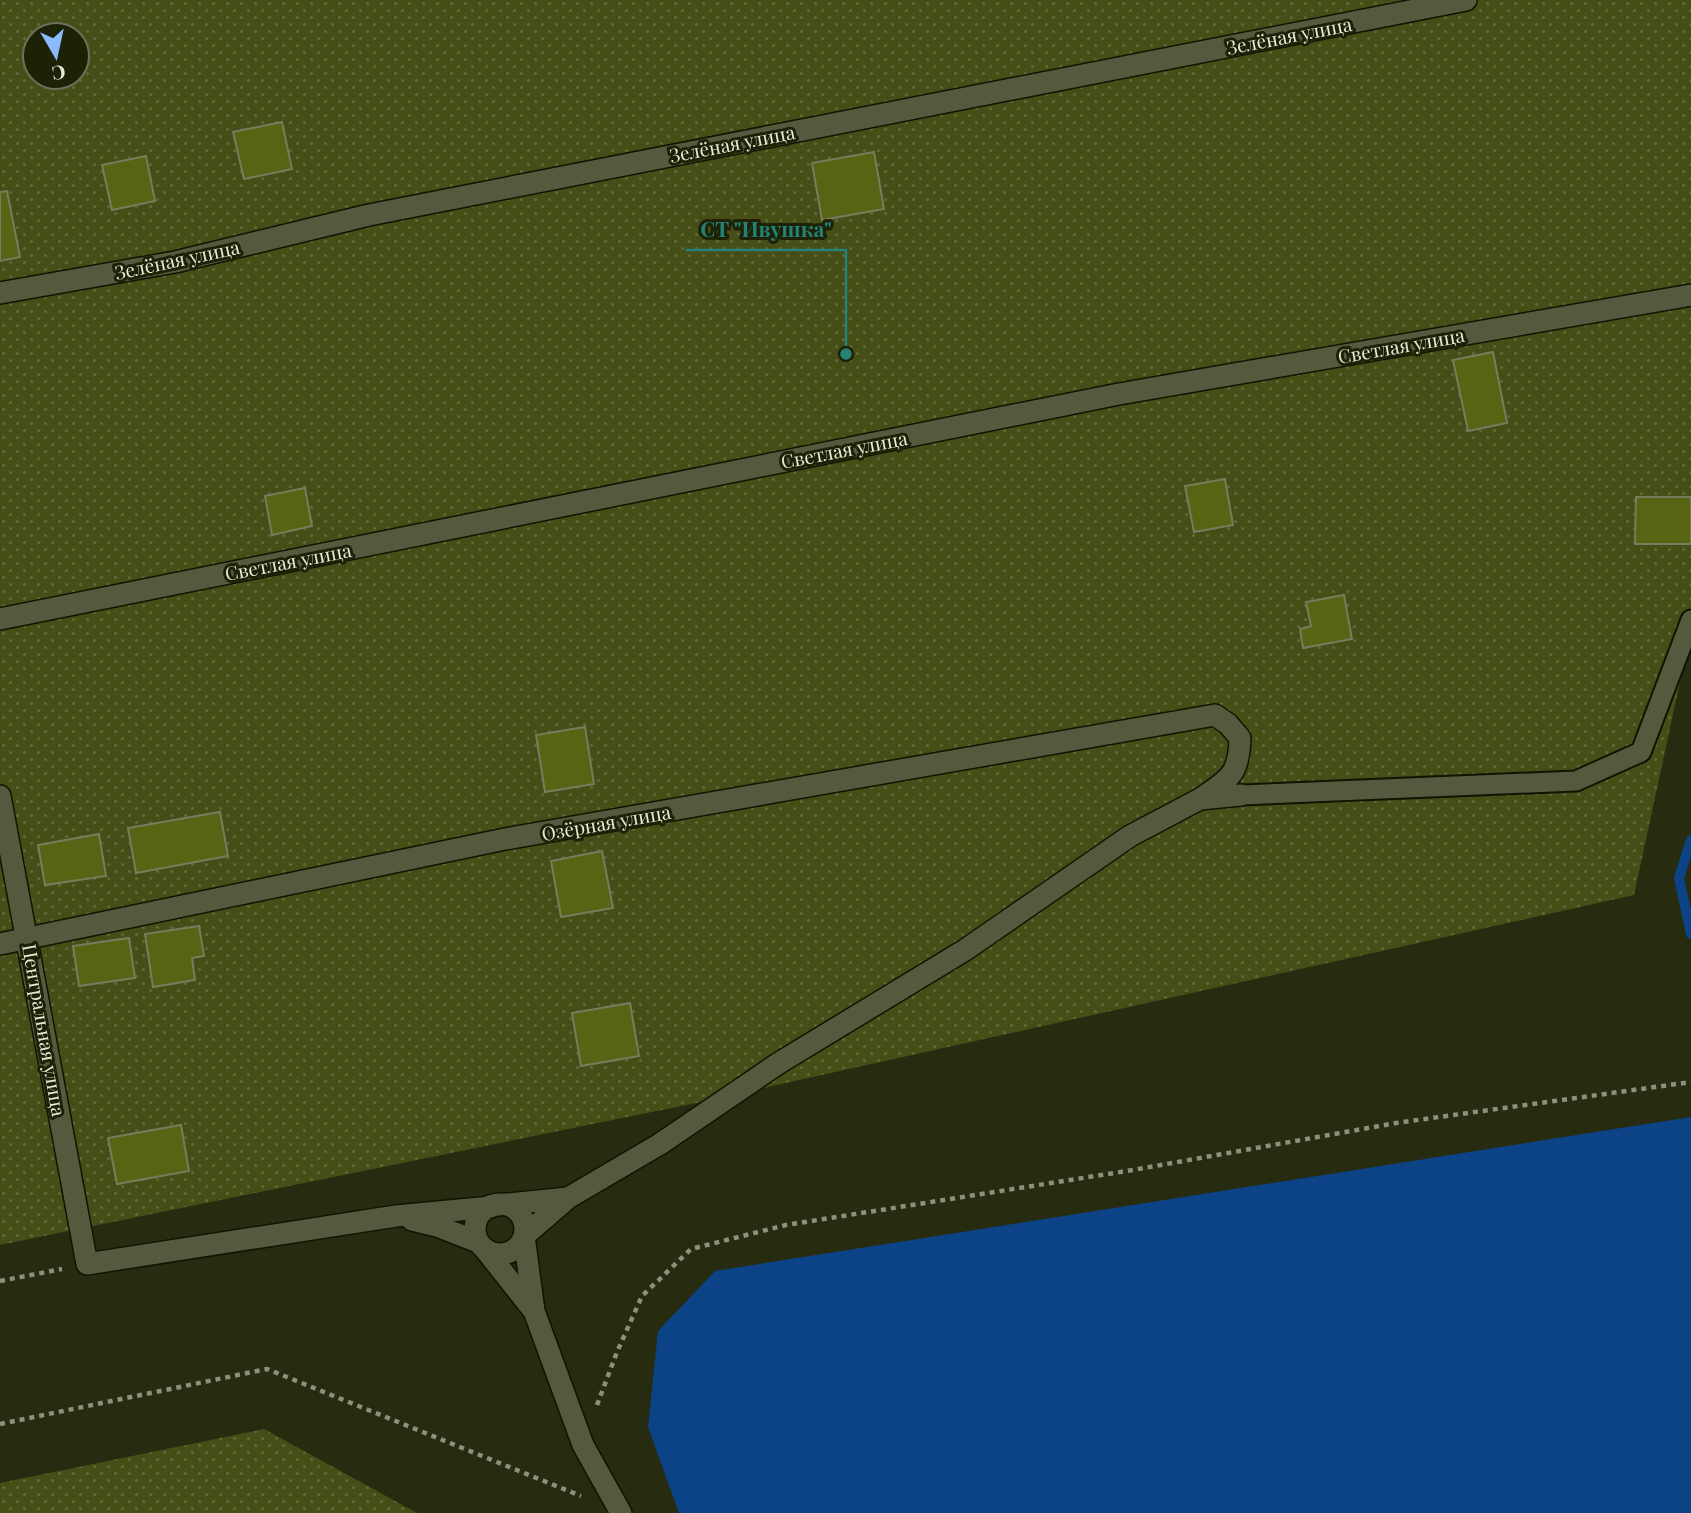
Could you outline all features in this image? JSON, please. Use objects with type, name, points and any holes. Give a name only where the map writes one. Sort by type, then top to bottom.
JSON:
[{"type":"street","name":"Зелёная улица","points":[[0,293],[175,262],[369,215],[1466,0]]},
{"type":"street","name":"Светлая улица","points":[[0,619],[1119,394],[1691,295]]},
{"type":"street","name":"Озёрная улица","points":[[0,944],[505,839],[1215,716],[1240,738],[1239,757],[1230,779],[1200,799]]},
{"type":"street","points":[[396,1216],[437,1226],[481,1245],[491,1253],[508,1253],[568,1198],[660,1144],[779,1063],[965,950],[1130,836],[1200,799],[1241,794]]},
{"type":"street","name":"Центральная улица","points":[[0,796],[87,1264]]},
{"type":"street","points":[[87,1264],[396,1216],[568,1198]]},
{"type":"street","points":[[534,1311],[481,1245],[476,1225],[479,1217],[494,1206],[506,1205],[519,1213],[523,1220],[534,1311],[583,1444],[620,1513]]},
{"type":"lane","points":[[1241,794],[1576,781],[1641,752],[1691,620]]},
{"type":"path","points":[[583,1444],[617,1352],[642,1296],[691,1249],[786,1225],[1133,1170],[1396,1123],[1691,1082]]},
{"type":"path","points":[[0,1281],[87,1264]]},
{"type":"path","points":[[0,1424],[267,1369],[620,1513]]},
{"type":"green space","points":[[0,0],[1691,0],[1691,631],[1634,895],[696,1103],[0,1245]]},
{"type":"green space","points":[[264,1429],[417,1513],[0,1513],[0,1483]]},
{"type":"water","points":[[1691,1117],[1691,1513],[679,1513],[648,1427],[658,1331],[715,1271]]},
{"type":"building","points":[[282,122],[292,169],[244,179],[233,132]]},
{"type":"building","points":[[874,152],[884,209],[822,220],[812,163]]},
{"type":"building","points":[[146,156],[155,201],[112,210],[102,165]]},
{"type":"building","points":[[7,191],[20,257],[0,261],[0,192]]},
{"type":"building","points":[[1493,352],[1507,423],[1468,431],[1453,360]]},
{"type":"building","points":[[1225,479],[1233,525],[1194,532],[1185,486]]},
{"type":"building","points":[[305,488],[312,526],[272,535],[265,496]]},
{"type":"building","points":[[1636,497],[1691,497],[1691,544],[1635,544]]},
{"type":"building","points":[[1344,595],[1352,639],[1303,648],[1300,629],[1311,626],[1306,602]]},
{"type":"building","points":[[585,727],[594,784],[545,792],[536,735]]},
{"type":"building","points":[[220,812],[228,856],[136,873],[128,828]]},
{"type":"building","points":[[99,834],[106,876],[45,885],[38,845]]},
{"type":"building","points":[[602,851],[613,908],[561,917],[551,861]]},
{"type":"building","points":[[199,926],[204,956],[192,958],[195,980],[153,987],[145,934]]},
{"type":"building","points":[[129,938],[135,978],[79,986],[73,946]]},
{"type":"building","points":[[630,1003],[639,1056],[581,1066],[572,1013]]},
{"type":"building","points":[[181,1125],[189,1171],[117,1184],[108,1138]]},
{"type":"waterway","points":[[1691,840],[1679,878],[1691,934]]},
{"type":"place","name":"СТ \"Ивушка\"","points":[[846,354]]}]
